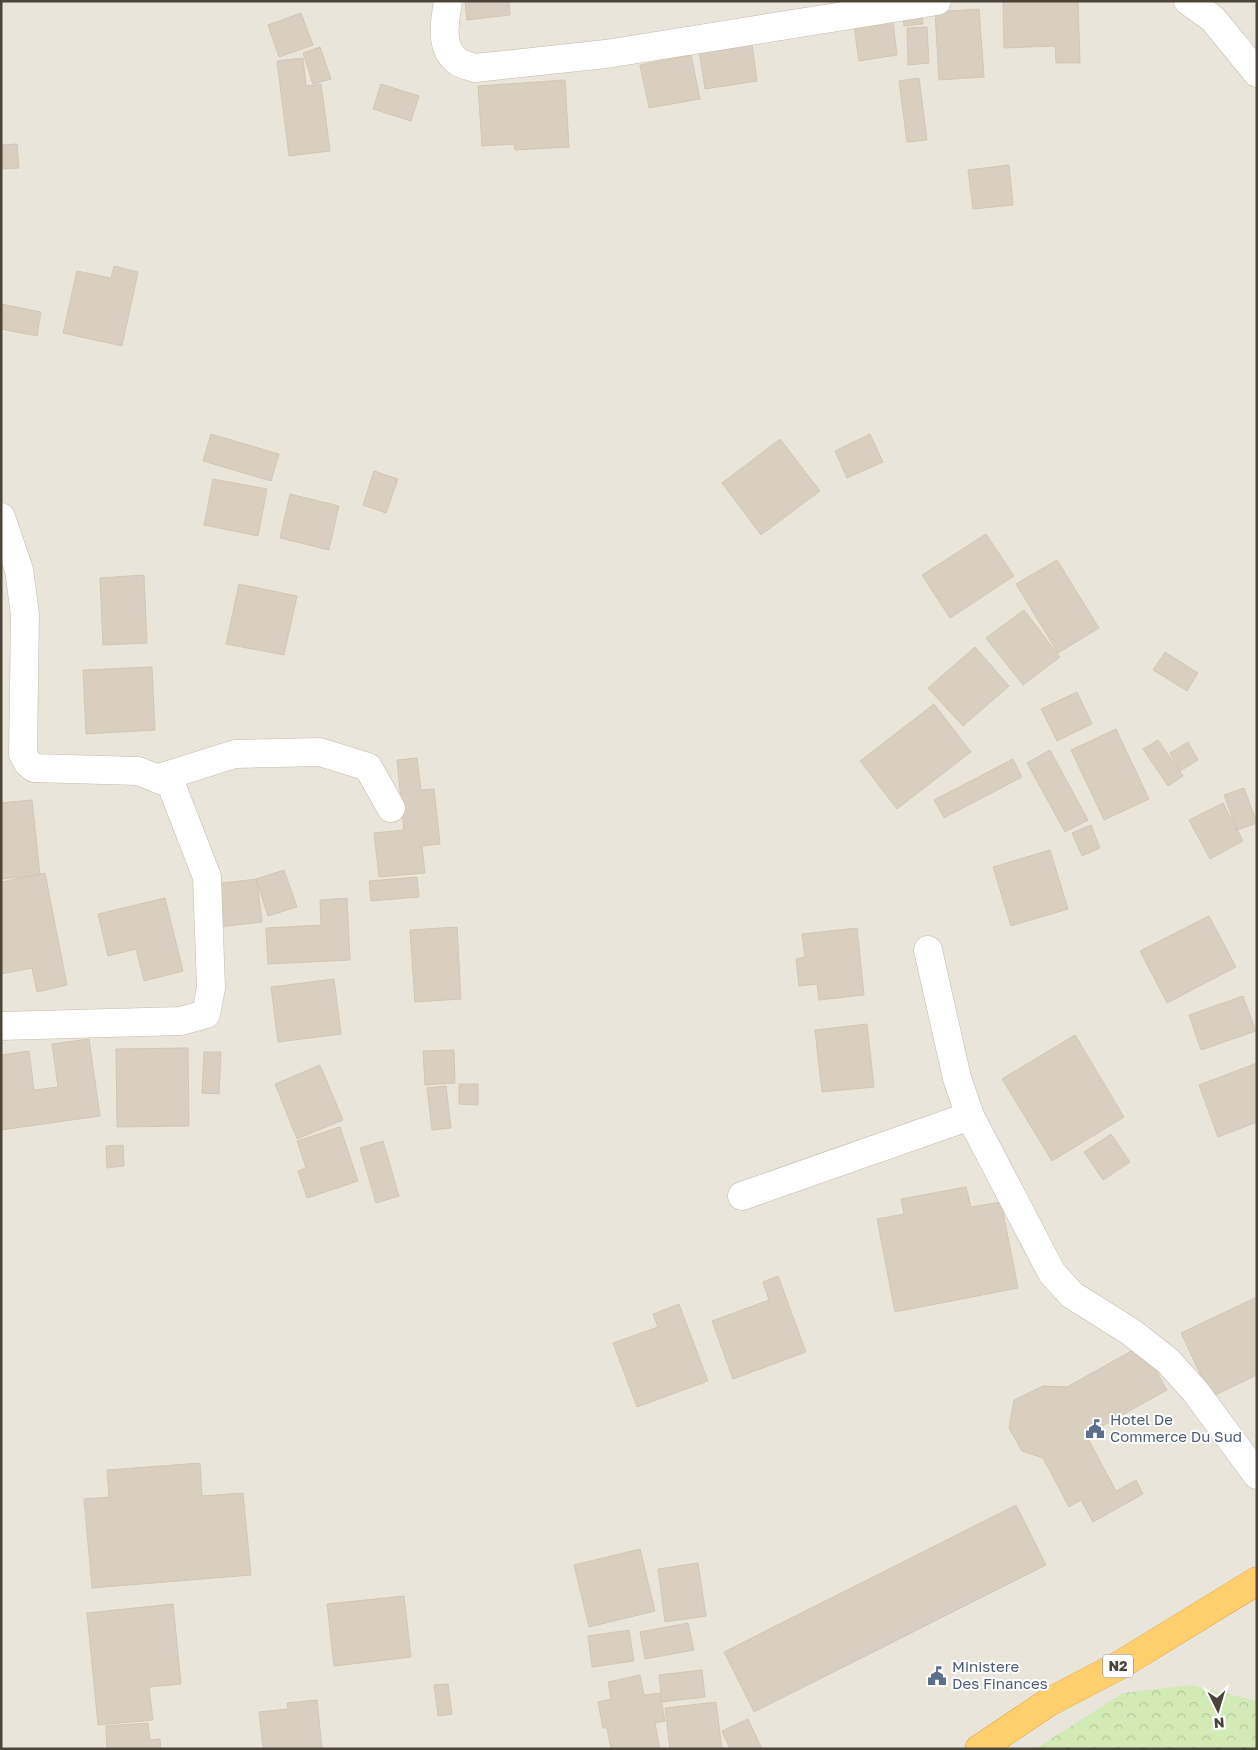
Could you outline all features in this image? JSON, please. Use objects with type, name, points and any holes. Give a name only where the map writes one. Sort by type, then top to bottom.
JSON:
[{"type":"highway","name":"N2","points":[[980,1749],[1049,1702],[1120,1665],[1257,1581]]},
{"type":"street","points":[[448,1],[444,24],[445,45],[457,62],[475,68],[606,54],[936,1]]},
{"type":"street","points":[[1188,1],[1213,19],[1257,73]]},
{"type":"street","points":[[1,517],[19,570],[25,614],[23,754],[28,763],[34,768],[138,771],[160,778],[171,784],[207,877],[211,988],[206,1014],[181,1021],[1,1026]]},
{"type":"street","points":[[160,778],[235,754],[320,752],[368,767],[391,808]]},
{"type":"street","points":[[928,950],[957,1078],[970,1116],[1052,1273],[1072,1295],[1131,1332],[1168,1361],[1195,1391],[1257,1475]]},
{"type":"street","points":[[742,1196],[970,1116]]},
{"type":"shaded area","points":[[1,1],[1257,1],[1257,1749],[1,1749]]},
{"type":"green space","points":[[1191,1685],[1257,1701],[1257,1749],[1035,1749],[1123,1693]]},
{"type":"building","points":[[465,1],[509,1],[510,15],[467,20]]},
{"type":"building","points":[[1003,1],[1078,1],[1080,63],[1056,63],[1055,46],[1004,48]]},
{"type":"building","points":[[921,7],[923,24],[904,26],[902,9]]},
{"type":"building","points":[[979,9],[984,77],[939,80],[935,12]]},
{"type":"building","points":[[301,13],[313,45],[279,57],[268,25]]},
{"type":"building","points":[[892,14],[897,55],[859,61],[853,20]]},
{"type":"building","points":[[927,27],[929,63],[908,65],[907,28]]},
{"type":"building","points":[[751,37],[757,81],[705,89],[698,44]]},
{"type":"building","points":[[320,47],[331,79],[313,84],[303,53]]},
{"type":"building","points":[[691,55],[700,99],[649,108],[640,65]]},
{"type":"building","points":[[303,58],[306,86],[321,84],[330,151],[289,156],[277,61]]},
{"type":"building","points":[[919,78],[927,140],[907,142],[899,81]]},
{"type":"building","points":[[565,80],[569,147],[515,150],[514,144],[482,146],[478,86]]},
{"type":"building","points":[[381,84],[419,96],[411,121],[373,109]]},
{"type":"building","points":[[17,144],[19,168],[1,169],[1,145]]},
{"type":"building","points":[[1009,165],[1013,205],[973,209],[968,170]]},
{"type":"building","points":[[114,266],[138,272],[122,346],[63,333],[77,271],[111,278]]},
{"type":"building","points":[[1,304],[41,312],[37,336],[1,329]]},
{"type":"building","points":[[211,434],[279,454],[271,481],[203,461]]},
{"type":"building","points":[[870,434],[883,462],[847,478],[835,451]]},
{"type":"building","points":[[780,439],[820,491],[761,535],[722,483]]},
{"type":"building","points":[[374,471],[398,479],[386,513],[363,505]]},
{"type":"building","points":[[213,479],[267,489],[258,536],[204,525]]},
{"type":"building","points":[[290,494],[339,506],[329,550],[280,538]]},
{"type":"building","points":[[986,534],[1014,576],[950,618],[922,575]]},
{"type":"building","points":[[1057,560],[1099,628],[1058,653],[1016,584]]},
{"type":"building","points":[[144,575],[147,643],[103,645],[100,578]]},
{"type":"building","points":[[239,584],[297,596],[284,655],[226,644]]},
{"type":"building","points":[[1024,610],[1060,657],[1023,685],[986,638]]},
{"type":"building","points":[[975,647],[1009,686],[963,726],[928,688]]},
{"type":"building","points":[[1165,652],[1198,673],[1187,691],[1153,670]]},
{"type":"building","points":[[152,667],[155,730],[86,734],[83,670]]},
{"type":"building","points":[[1077,692],[1092,724],[1057,741],[1041,709]]},
{"type":"building","points":[[934,704],[971,752],[897,809],[860,761]]},
{"type":"building","points":[[1116,729],[1149,799],[1104,820],[1071,750]]},
{"type":"building","points":[[1158,740],[1183,776],[1168,786],[1143,749]]},
{"type":"building","points":[[1188,742],[1198,760],[1180,771],[1170,753]]},
{"type":"building","points":[[1050,750],[1088,820],[1065,832],[1027,763]]},
{"type":"building","points":[[417,758],[421,790],[434,789],[440,844],[422,846],[425,873],[379,877],[374,833],[404,830],[397,760]]},
{"type":"building","points":[[1013,759],[1022,777],[944,818],[934,800]]},
{"type":"building","points":[[1244,788],[1257,823],[1237,830],[1224,795]]},
{"type":"building","points":[[32,800],[40,875],[1,879],[1,803]]},
{"type":"building","points":[[1223,803],[1243,841],[1210,859],[1189,820]]},
{"type":"building","points":[[1091,825],[1100,848],[1082,856],[1072,833]]},
{"type":"building","points":[[1050,850],[1068,909],[1011,926],[993,867]]},
{"type":"building","points":[[284,870],[297,907],[268,916],[256,879]]},
{"type":"building","points":[[45,873],[67,985],[37,992],[32,968],[1,974],[1,882]]},
{"type":"building","points":[[417,877],[419,897],[371,901],[369,881]]},
{"type":"building","points":[[257,879],[262,922],[219,927],[214,884]]},
{"type":"building","points":[[165,898],[183,971],[144,981],[136,949],[108,956],[98,914]]},
{"type":"building","points":[[347,898],[350,960],[268,964],[266,928],[321,925],[320,900]]},
{"type":"building","points":[[1209,916],[1236,967],[1167,1003],[1140,951]]},
{"type":"building","points":[[457,927],[461,999],[415,1002],[410,930]]},
{"type":"building","points":[[857,928],[864,995],[819,1000],[817,984],[799,986],[796,959],[805,957],[802,934]]},
{"type":"building","points":[[334,979],[341,1034],[278,1042],[271,987]]},
{"type":"building","points":[[1243,996],[1256,1031],[1201,1050],[1189,1015]]},
{"type":"building","points":[[867,1024],[874,1087],[822,1092],[815,1030]]},
{"type":"building","points":[[1075,1035],[1124,1117],[1052,1161],[1002,1079]]},
{"type":"building","points":[[89,1039],[100,1116],[1,1130],[1,1055],[29,1051],[34,1090],[58,1087],[52,1044]]},
{"type":"building","points":[[188,1048],[189,1126],[117,1127],[116,1049]]},
{"type":"building","points":[[454,1050],[455,1083],[425,1085],[423,1051]]},
{"type":"building","points":[[204,1052],[221,1052],[219,1094],[202,1093]]},
{"type":"building","points":[[1257,1063],[1257,1122],[1218,1137],[1199,1085]]},
{"type":"building","points":[[320,1065],[343,1120],[297,1139],[275,1084]]},
{"type":"building","points":[[459,1084],[478,1084],[478,1105],[459,1104]]},
{"type":"building","points":[[446,1086],[451,1128],[432,1130],[427,1088]]},
{"type":"building","points":[[340,1127],[358,1181],[307,1198],[298,1171],[306,1168],[297,1141]]},
{"type":"building","points":[[1111,1134],[1130,1162],[1103,1180],[1084,1152]]},
{"type":"building","points":[[383,1141],[399,1196],[376,1203],[360,1148]]},
{"type":"building","points":[[123,1145],[124,1166],[107,1168],[106,1146]]},
{"type":"building","points":[[966,1187],[971,1207],[1001,1202],[1018,1288],[895,1312],[877,1219],[904,1214],[901,1199]]},
{"type":"building","points":[[778,1276],[806,1352],[733,1379],[712,1321],[769,1300],[763,1282]]},
{"type":"building","points":[[1257,1297],[1257,1375],[1211,1397],[1181,1333]]},
{"type":"building","points":[[679,1304],[708,1381],[637,1407],[613,1343],[658,1327],[653,1314]]},
{"type":"building","points":[[1142,1345],[1167,1390],[1086,1435],[1116,1491],[1136,1480],[1143,1494],[1093,1522],[1081,1500],[1069,1507],[1043,1458],[1022,1451],[1009,1428],[1014,1400],[1043,1386],[1067,1387]]},
{"type":"building","points":[[200,1463],[202,1496],[243,1493],[251,1575],[92,1588],[84,1499],[109,1497],[107,1470]]},
{"type":"building","points":[[1016,1505],[1046,1565],[754,1712],[724,1652]]},
{"type":"building","points":[[640,1549],[655,1611],[589,1627],[574,1565]]},
{"type":"building","points":[[698,1563],[706,1616],[665,1622],[658,1569]]},
{"type":"building","points":[[404,1596],[411,1657],[334,1666],[327,1604]]},
{"type":"building","points":[[173,1604],[181,1684],[149,1687],[153,1720],[98,1725],[87,1613]]},
{"type":"building","points":[[688,1623],[694,1650],[645,1659],[640,1632]]},
{"type":"building","points":[[629,1630],[634,1661],[592,1667],[588,1636]]},
{"type":"building","points":[[702,1670],[705,1697],[662,1702],[659,1675]]},
{"type":"building","points":[[640,1675],[644,1695],[660,1693],[665,1721],[655,1723],[660,1749],[611,1749],[607,1728],[603,1728],[598,1702],[611,1699],[608,1682]]},
{"type":"building","points":[[448,1684],[452,1714],[438,1716],[434,1685]]},
{"type":"building","points":[[317,1700],[322,1749],[263,1749],[259,1712],[288,1709],[287,1703]]},
{"type":"building","points":[[716,1702],[722,1749],[670,1749],[665,1708]]},
{"type":"building","points":[[748,1719],[762,1749],[730,1749],[722,1731]]},
{"type":"building","points":[[148,1723],[150,1740],[160,1739],[161,1749],[107,1749],[106,1726]]},
{"type":"place","name":"Hotel De Commerce Du Sud","points":[[1095,1429]]},
{"type":"place","name":"Ministere Des Finances","points":[[937,1676]]}]
